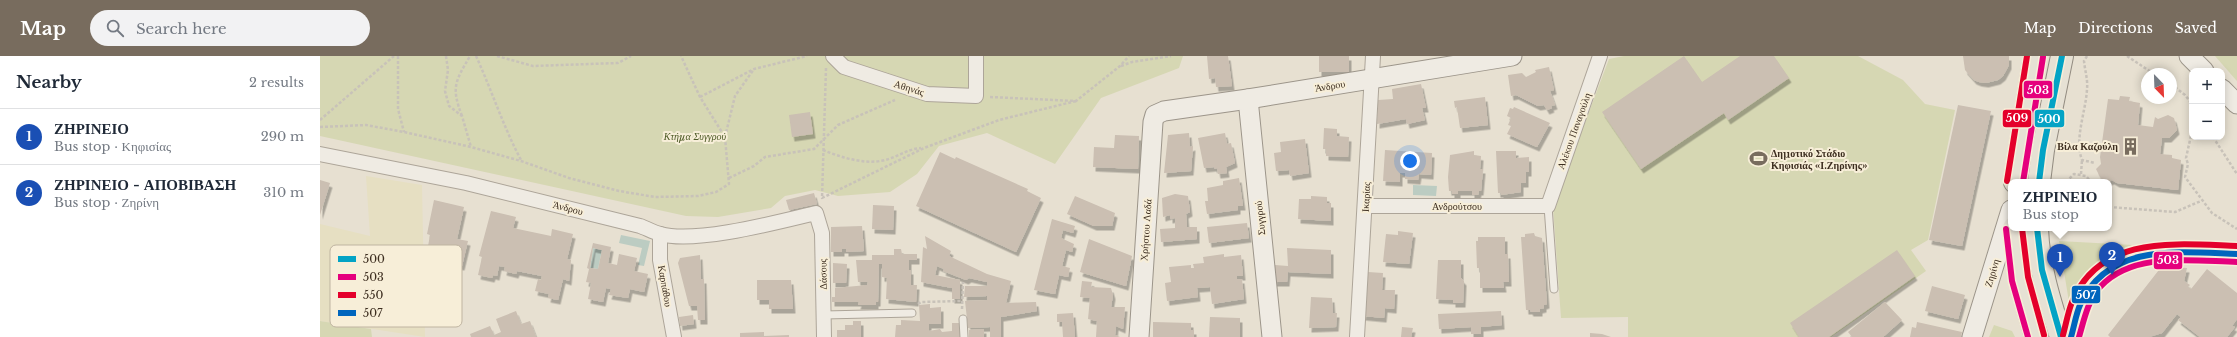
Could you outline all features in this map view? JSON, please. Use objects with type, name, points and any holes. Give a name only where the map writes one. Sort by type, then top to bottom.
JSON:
[{"type":"main road","name":"Άνδρου","points":[[1152,122],[1155,115],[1164,111],[1248,99],[1512,56]]},
{"type":"main road","points":[[2015,179],[2035,56]]},
{"type":"main road","points":[[2039,179],[2043,150],[2062,56]]},
{"type":"main road","points":[[2189,56],[2201,68]]},
{"type":"main road","points":[[2225,92],[2237,104]]},
{"type":"main road","name":"Συγγρού","points":[[1248,99],[1272,337]]},
{"type":"main road","name":"Χρήστου Λαδά","points":[[1139,337],[1152,122]]},
{"type":"main road","name":"Ζηρίνη","points":[[1972,337],[2008,220]]},
{"type":"main road","points":[[2014,231],[2020,279],[2036,337]]},
{"type":"main road","points":[[2037,231],[2046,289],[2061,337]]},
{"type":"street","points":[[976,56],[976,96]]},
{"type":"street","name":"Ικαρίας","points":[[1357,337],[1366,206],[1373,56]]},
{"type":"street","name":"Αλέκου Παναγούλη","points":[[1548,206],[1600,56]]},
{"type":"street","name":"Αθηνάς","points":[[829,60],[844,67],[927,94],[976,96]]},
{"type":"street","name":"Άνδρου","points":[[320,154],[466,183],[640,226],[660,234],[689,237],[775,222],[816,213]]},
{"type":"street","name":"Ανδρούτσου","points":[[1366,206],[1548,206]]},
{"type":"street","name":"Δάσους","points":[[816,213],[822,234],[824,337]]},
{"type":"street","name":"Καρπάθου","points":[[660,234],[660,260],[674,337]]},
{"type":"street","points":[[2071,337],[2076,314],[2094,283],[2104,272],[2125,259],[2156,252],[2237,254]]},
{"type":"lane","points":[[1548,206],[1554,289]]},
{"type":"lane","points":[[824,314],[912,313]]},
{"type":"lane","points":[[963,318],[964,337]]},
{"type":"path","points":[[320,120],[394,56]]},
{"type":"path","points":[[398,56],[398,109],[404,132]]},
{"type":"path","points":[[446,56],[448,70],[445,91],[449,106],[462,116]]},
{"type":"path","points":[[470,56],[457,78],[455,96],[470,146]]},
{"type":"path","points":[[476,56],[490,87],[504,126],[521,161]]},
{"type":"path","points":[[497,56],[533,66],[618,63],[631,56]]},
{"type":"path","points":[[681,56],[700,97],[725,137]]},
{"type":"path","points":[[700,97],[754,69],[807,56]]},
{"type":"path","points":[[829,60],[823,150],[822,198],[924,148],[999,120],[1076,102],[1120,66],[1129,56]]},
{"type":"path","points":[[1120,66],[1132,62],[1171,56]]},
{"type":"path","points":[[2081,174],[2082,160],[2079,146],[2087,86],[2084,61],[2087,56]]},
{"type":"path","points":[[2127,56],[2145,68]]},
{"type":"path","points":[[320,127],[366,125],[470,146],[521,161],[569,178],[619,192],[655,197],[698,196],[716,192],[729,184],[725,137],[734,96],[754,69]]},
{"type":"path","points":[[2177,89],[2189,100]]},
{"type":"path","points":[[729,178],[754,166],[765,157],[814,149],[824,137],[847,120],[918,91]]},
{"type":"path","points":[[976,96],[1076,102]]},
{"type":"path","points":[[2190,140],[2186,158],[2188,164],[2185,177],[2201,201],[2212,213],[2237,229]]},
{"type":"path","points":[[2215,140],[2237,174]]},
{"type":"path","points":[[823,150],[866,161],[881,161],[909,149],[924,148]]},
{"type":"path","points":[[2082,160],[2095,163]]},
{"type":"path","points":[[2069,179],[2074,174],[2081,174],[2088,179]]},
{"type":"path","points":[[2112,207],[2175,212],[2201,201]]},
{"type":"path","points":[[963,282],[963,318]]},
{"type":"path","points":[[912,313],[921,302],[962,301]]},
{"type":"shaded area","points":[[366,176],[422,185],[423,245],[330,245],[330,323],[320,321],[320,224],[370,236]]},
{"type":"shaded area","points":[[1413,185],[1437,186],[1436,196],[1413,195]]},
{"type":"shaded area","points":[[621,235],[650,241],[644,266],[638,265],[642,248],[619,243]]},
{"type":"shaded area","points":[[593,248],[602,250],[598,269],[590,268]]},
{"type":"shaded area","points":[[359,327],[425,327],[425,337]]},
{"type":"green space","name":"Κτήμα Συγγρού","points":[[320,56],[1183,56],[1179,68],[1101,98],[1055,164],[987,133],[939,146],[917,174],[890,192],[838,196],[815,190],[785,196],[771,208],[718,217],[686,216],[320,136]]},
{"type":"green space","name":"Δημοτικό Στάδιο Κηφισιάς «Ι.Ζηρίνης»","points":[[1624,56],[1858,56],[1903,80],[1925,104],[1955,110],[1928,240],[1911,250],[1926,271],[1831,337],[1628,337],[1628,317],[1561,318],[1553,207],[1609,59]]},
{"type":"green space","points":[[2215,56],[2237,56],[2237,81],[2236,80]]},
{"type":"green space","points":[[2059,241],[2133,245],[2112,254],[2095,267],[2081,283],[2069,302]]},
{"type":"green space","points":[[320,321],[330,323],[330,327],[358,327],[371,329],[372,337],[320,337]]},
{"type":"green space","points":[[1994,325],[2012,331],[2015,337],[1989,337]]},
{"type":"building","points":[[1207,56],[1228,56],[1232,86],[1216,87],[1215,78],[1209,79]]},
{"type":"building","points":[[1319,56],[1349,56],[1349,72],[1319,72]]},
{"type":"building","points":[[1684,56],[1702,82],[1740,56],[1774,56],[1789,78],[1728,120],[1724,113],[1641,169],[1602,112]]},
{"type":"building","points":[[1963,56],[2009,56],[2009,65],[2003,76],[1998,80],[1986,83],[1979,82],[1974,80],[1965,70]]},
{"type":"building","points":[[1549,67],[1554,90],[1550,91],[1555,105],[1551,106],[1552,108],[1547,110],[1544,105],[1538,106],[1516,95],[1511,96],[1508,75],[1522,73],[1526,77],[1536,72],[1535,70]]},
{"type":"building","points":[[1421,84],[1426,108],[1422,108],[1425,120],[1407,124],[1406,119],[1377,124],[1378,100],[1393,99],[1392,89]]},
{"type":"building","name":"Βίλα Καζούλη","points":[[2120,96],[2130,97],[2129,101],[2140,103],[2138,125],[2153,127],[2155,117],[2158,119],[2168,115],[2174,118],[2177,130],[2169,138],[2162,138],[2160,154],[2172,155],[2172,158],[2181,160],[2178,190],[2117,183],[2112,179],[2102,179],[2100,177],[2096,169],[2101,164],[2100,157],[2108,99],[2119,100]]},
{"type":"building","points":[[1485,97],[1488,125],[1460,128],[1457,107],[1455,108],[1454,101]]},
{"type":"building","points":[[1958,105],[1991,111],[1962,246],[1929,240]]},
{"type":"building","points":[[1514,107],[1550,123],[1537,147],[1507,134],[1511,126],[1508,125],[1511,118],[1507,116],[1510,108],[1513,109]]},
{"type":"building","points":[[810,112],[813,134],[792,137],[789,115]]},
{"type":"building","points":[[1324,128],[1337,129],[1337,136],[1349,137],[1348,157],[1326,156],[1326,149],[1323,149]]},
{"type":"building","points":[[1189,133],[1190,147],[1193,146],[1191,171],[1164,173],[1168,135]]},
{"type":"building","points":[[1225,133],[1227,144],[1231,143],[1235,163],[1226,167],[1227,173],[1218,174],[1217,168],[1204,168],[1198,138]]},
{"type":"building","points":[[1115,135],[1139,136],[1138,169],[1093,167],[1094,147],[1114,148]]},
{"type":"building","points":[[1305,139],[1309,173],[1290,176],[1289,170],[1276,171],[1274,153],[1281,152],[1280,142]]},
{"type":"building","points":[[1385,150],[1432,153],[1431,175],[1419,174],[1418,180],[1405,179],[1405,173],[1400,173],[1400,182],[1383,181]]},
{"type":"building","points":[[1474,151],[1474,155],[1481,156],[1480,169],[1483,169],[1481,191],[1479,191],[1478,195],[1472,195],[1472,191],[1458,191],[1458,194],[1452,194],[1452,191],[1449,191],[1448,177],[1450,155]]},
{"type":"building","points":[[1496,151],[1516,151],[1516,158],[1529,157],[1529,172],[1526,172],[1526,183],[1521,183],[1521,192],[1501,195],[1501,193],[1498,193]]},
{"type":"building","points":[[940,152],[955,159],[956,157],[1028,189],[1027,191],[1041,198],[1016,252],[916,206]]},
{"type":"building","points":[[1239,178],[1243,206],[1238,206],[1238,210],[1207,214],[1205,201],[1208,201],[1207,188],[1223,185],[1223,181]]},
{"type":"building","points":[[320,180],[330,183],[320,215]]},
{"type":"building","points":[[814,193],[817,204],[789,210],[786,200]]},
{"type":"building","points":[[1175,194],[1188,196],[1190,212],[1186,214],[1187,227],[1197,227],[1197,239],[1161,242],[1160,229],[1175,228],[1175,218],[1170,219],[1170,215],[1163,217],[1162,198]]},
{"type":"building","points":[[1075,196],[1115,213],[1112,226],[1094,226],[1067,214]]},
{"type":"building","points":[[1311,196],[1327,197],[1327,203],[1331,203],[1331,221],[1298,219],[1299,199],[1311,199]]},
{"type":"building","points":[[434,200],[464,207],[457,239],[468,241],[462,266],[462,245],[428,245],[430,235],[427,234]]},
{"type":"building","points":[[873,205],[894,206],[893,230],[872,229]]},
{"type":"building","points":[[491,211],[516,217],[513,228],[551,236],[552,229],[573,234],[567,259],[571,260],[569,281],[563,279],[558,300],[548,298],[549,294],[535,291],[538,279],[541,280],[542,276],[517,271],[516,274],[504,271],[505,267],[499,266],[497,276],[493,275],[492,278],[478,275],[482,257],[479,256]]},
{"type":"building","points":[[1052,219],[1075,226],[1073,233],[1063,230],[1061,238],[1074,244],[1072,252],[1066,250],[1062,266],[1070,268],[1068,277],[1059,275],[1055,294],[1034,290]]},
{"type":"building","points":[[1247,223],[1249,238],[1209,243],[1207,227]]},
{"type":"building","points":[[862,226],[864,251],[846,252],[846,249],[842,249],[842,252],[831,252],[831,227]]},
{"type":"building","points":[[1398,231],[1413,233],[1409,264],[1383,262],[1386,234],[1398,235]]},
{"type":"building","points":[[1534,233],[1535,236],[1542,238],[1547,304],[1544,305],[1544,308],[1540,309],[1540,312],[1531,312],[1530,310],[1526,310],[1521,237],[1525,237],[1525,234]]},
{"type":"building","points":[[925,236],[951,251],[949,256],[987,274],[1011,281],[1006,303],[1036,302],[1037,311],[1001,317],[1001,337],[990,337],[990,327],[968,328],[965,301],[987,300],[987,296],[964,297],[965,286],[987,286],[987,282],[969,278],[966,280],[943,271],[944,269],[937,266],[935,275],[960,280],[960,299],[952,299],[952,288],[921,282],[923,247],[927,249]]},
{"type":"building","points":[[1478,237],[1505,237],[1505,254],[1508,254],[1509,282],[1503,282],[1504,288],[1480,288],[1480,268],[1477,268],[1476,241],[1478,241]]},
{"type":"building","points":[[1089,239],[1132,256],[1126,286],[1080,272]]},
{"type":"building","points":[[593,243],[611,247],[608,263],[617,265],[619,254],[637,258],[634,271],[648,274],[644,292],[630,289],[628,298],[609,295],[611,289],[606,288],[603,302],[588,299],[591,283],[586,282],[589,269],[587,268]],"holes":[[[593,248],[602,250],[598,269],[590,268]]]},
{"type":"building","points":[[1287,248],[1331,250],[1331,274],[1288,272],[1287,282],[1274,282],[1275,265],[1288,266]]},
{"type":"building","points":[[894,249],[901,249],[902,254],[917,254],[917,260],[909,260],[911,285],[917,285],[916,302],[886,299],[887,278],[882,277],[882,264],[879,264],[878,302],[876,302],[876,305],[858,305],[859,302],[832,302],[832,297],[835,297],[835,288],[867,285],[868,282],[858,282],[856,260],[872,260],[872,255],[894,255]]},
{"type":"building","points":[[1897,250],[1915,276],[1829,337],[1799,337],[1790,323]]},
{"type":"building","points":[[1224,254],[1224,257],[1241,255],[1243,276],[1237,276],[1237,279],[1242,279],[1244,299],[1212,304],[1210,287],[1197,288],[1198,297],[1167,301],[1165,283],[1171,282],[1169,267],[1191,265],[1191,268],[1194,268],[1193,264],[1204,263],[1203,257]]},
{"type":"building","points":[[700,255],[701,279],[704,279],[705,320],[698,320],[697,306],[689,306],[678,263],[680,258]]},
{"type":"building","points":[[1438,260],[1461,260],[1461,278],[1464,281],[1463,303],[1453,303],[1453,300],[1436,299]]},
{"type":"building","points":[[833,263],[847,264],[846,283],[833,283]]},
{"type":"building","points":[[2162,266],[2187,268],[2184,281],[2190,285],[2188,287],[2191,289],[2207,269],[2237,293],[2237,319],[2232,326],[2235,327],[2227,337],[2200,337],[2178,320],[2181,317],[2177,314],[2162,333],[2149,337],[2110,337],[2108,335]]},
{"type":"building","points":[[1368,272],[1383,273],[1382,290],[1395,290],[1394,309],[1385,308],[1384,318],[1363,316]]},
{"type":"building","points":[[757,280],[791,280],[793,309],[769,309],[769,300],[757,300]]},
{"type":"building","points":[[1082,281],[1092,282],[1091,287],[1111,288],[1113,295],[1111,307],[1125,307],[1123,329],[1116,326],[1115,335],[1120,337],[1096,337],[1097,321],[1088,319],[1090,298],[1080,297]]},
{"type":"building","points":[[1932,286],[1965,295],[1958,319],[1925,311]]},
{"type":"building","points":[[1311,297],[1332,298],[1333,313],[1337,313],[1336,327],[1309,328]]},
{"type":"building","points":[[1885,302],[1902,320],[1883,337],[1852,337],[1848,332]]},
{"type":"building","points":[[930,304],[930,308],[941,307],[941,324],[929,324],[929,331],[940,329],[942,332],[952,331],[952,323],[961,323],[961,337],[895,337],[896,325],[901,325],[901,320],[920,321],[919,305]]},
{"type":"building","points":[[516,311],[521,324],[530,321],[536,337],[471,337],[470,334],[490,326],[494,335],[501,332],[496,319]]},
{"type":"building","points":[[1501,311],[1502,325],[1481,327],[1481,334],[1471,334],[1471,327],[1439,329],[1438,314]]},
{"type":"building","points":[[1073,313],[1075,337],[1063,337],[1062,322],[1057,322],[1057,314]]},
{"type":"building","points":[[693,315],[694,324],[680,326],[679,317]]},
{"type":"building","points":[[1210,317],[1240,318],[1240,337],[1209,337]]},
{"type":"building","points":[[853,321],[861,321],[861,337],[837,337],[837,330],[845,330],[845,325],[853,325]]},
{"type":"building","points":[[1153,322],[1191,323],[1191,330],[1194,330],[1194,337],[1153,337]]},
{"type":"building","points":[[1917,322],[1962,332],[1961,337],[1910,337],[1912,327],[1916,328]]},
{"type":"building","points":[[1402,327],[1413,328],[1411,337],[1401,337]]},
{"type":"building","points":[[984,329],[984,337],[969,337],[969,330]]},
{"type":"building","points":[[764,332],[764,336],[789,335],[789,337],[740,337],[740,333]]},
{"type":"building","points":[[1590,333],[1602,334],[1611,337],[1590,337]]},
{"type":"transit line","name":"509","points":[[2007,181],[2027,56]]},
{"type":"transit line","name":"500","points":[[2039,179],[2043,150],[2062,56]]},
{"type":"transit line","name":"503","points":[[2023,179],[2043,57]]},
{"type":"transit line","name":"503","points":[[2006,229],[2012,281],[2028,337]]},
{"type":"transit line","name":"509","points":[[2022,231],[2028,277],[2044,335]]},
{"type":"transit line","name":"500","points":[[2037,231],[2042,270],[2061,337]]},
{"type":"transit line","name":"509","points":[[2063,335],[2072,302],[2085,280],[2101,264],[2121,254],[2142,248],[2190,244],[2237,246]]},
{"type":"transit line","name":"507","points":[[2071,337],[2080,305],[2092,285],[2108,270],[2127,261],[2148,255],[2192,252],[2237,254]]},
{"type":"transit line","name":"503","points":[[2079,337],[2087,310],[2096,292],[2114,276],[2129,268],[2146,263],[2164,261],[2183,260],[2237,262]]},
{"type":"place","name":"Βίλα Καζούλη","points":[[2131,146]]},
{"type":"place","name":"Δημοτικό Στάδιο Κηφισιάς «Ι.Ζηρίνης»","points":[[1758,159]]},
{"type":"place","name":"ΖΗΡΙΝΕΙΟ - ΑΠΟΒΙΒΑΣΗ","points":[[2112,275]]},
{"type":"place","name":"ΖΗΡΙΝΕΙΟ","points":[[2060,277]]}]
